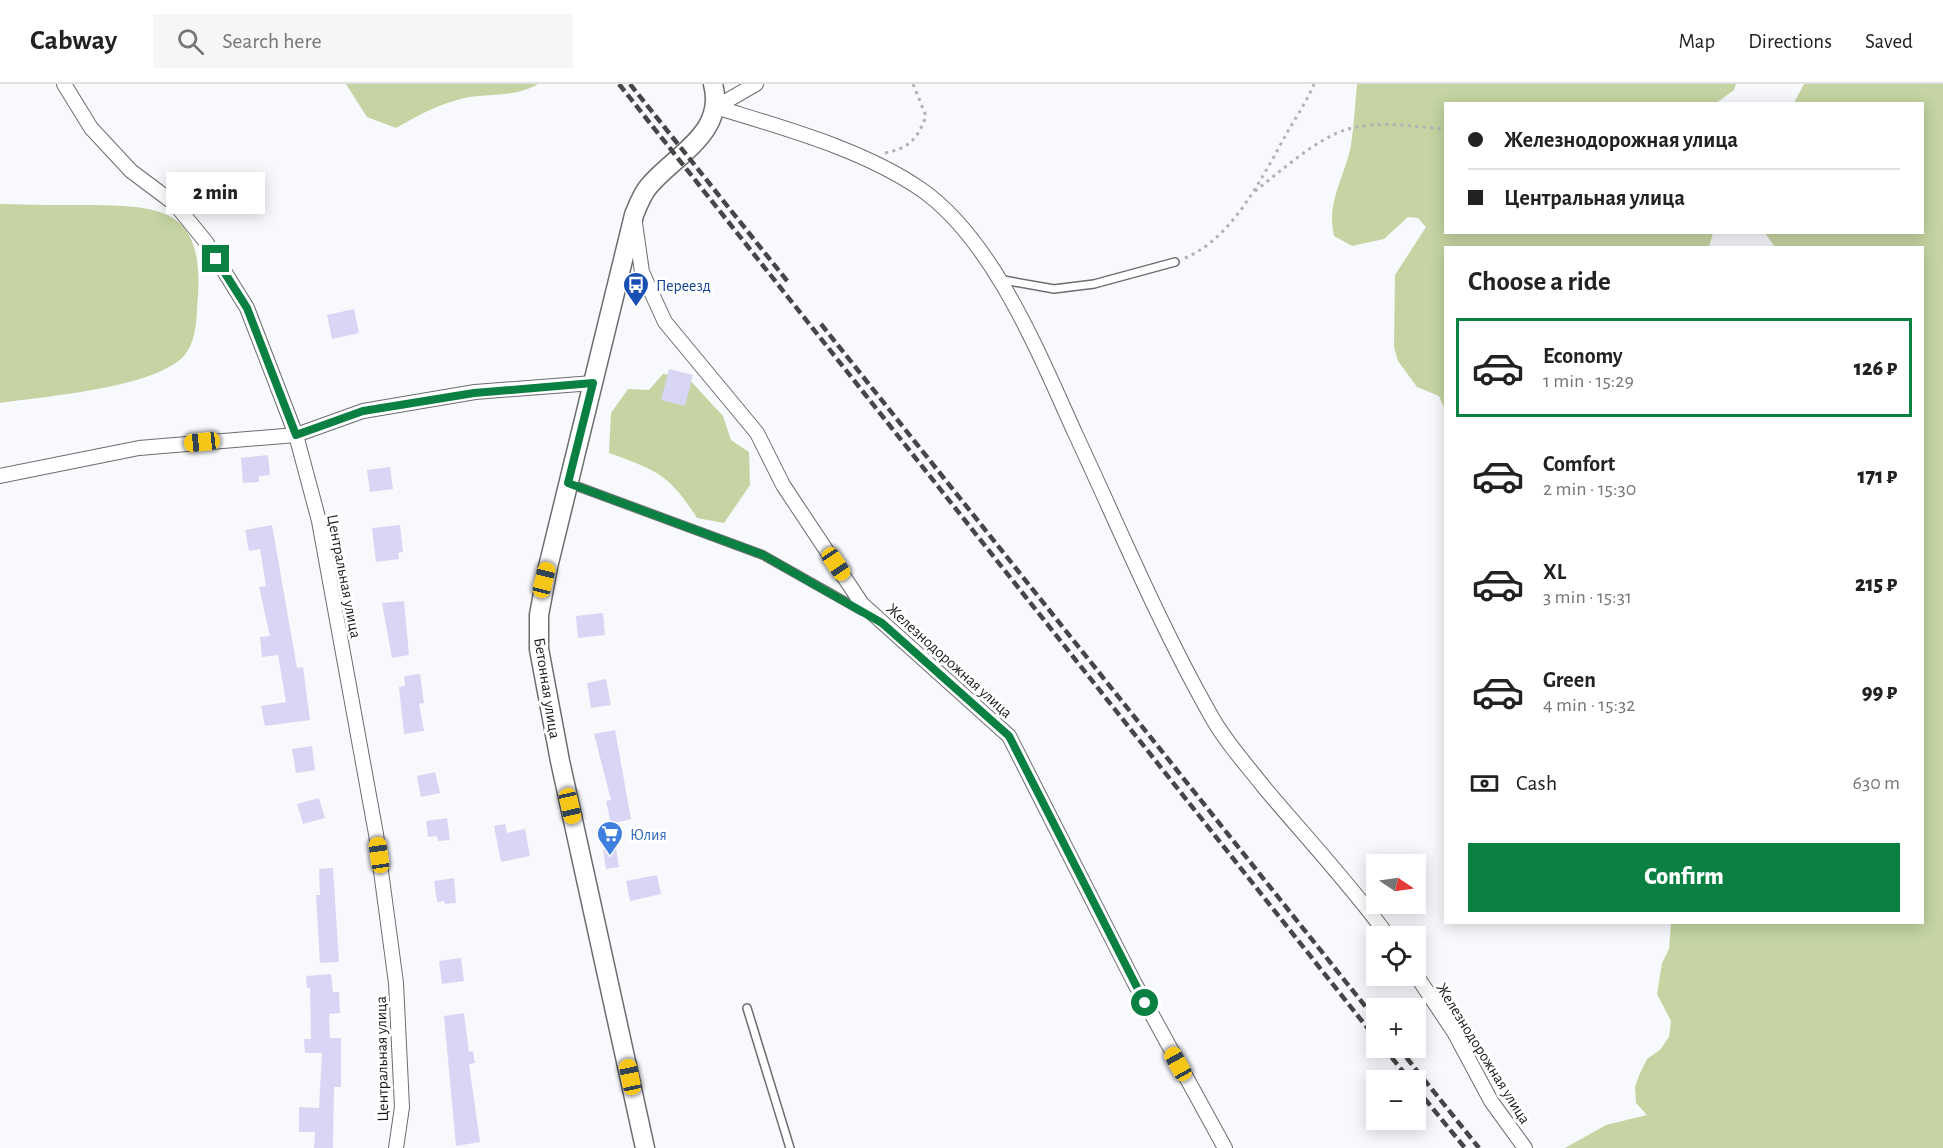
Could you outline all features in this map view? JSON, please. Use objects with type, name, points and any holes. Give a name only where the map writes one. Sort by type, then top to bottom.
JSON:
[{"type":"main road","points":[[713,84],[716,107]]},
{"type":"main road","name":"Бетонная улица","points":[[645,1148],[560,761],[539,649],[542,593],[634,215],[650,186],[704,134],[716,107]]},
{"type":"street","name":"Центральная улица","points":[[64,84],[91,128],[131,171],[176,204],[206,242],[247,308],[296,435],[319,520],[378,845],[396,983],[402,1107],[396,1148]]},
{"type":"street","points":[[716,107],[756,84]]},
{"type":"street","points":[[716,107],[795,132],[884,168],[922,190],[948,212],[967,233],[998,279],[1051,381],[1167,633],[1211,717],[1242,760],[1380,926]]},
{"type":"street","name":"Железнодорожная улица","points":[[634,215],[642,272],[665,322],[757,433],[783,485],[862,604],[1009,736],[1134,982],[1225,1148]]},
{"type":"street","points":[[0,476],[139,448],[296,435],[363,411],[474,393],[593,383]]},
{"type":"street","name":"Железнодорожная улица","points":[[1423,986],[1454,1032],[1491,1101],[1525,1148]]},
{"type":"lane","points":[[998,279],[1054,289],[1094,284],[1174,262]]},
{"type":"lane","points":[[568,483],[763,555],[882,623]]},
{"type":"lane","points":[[747,1008],[790,1148]]},
{"type":"path","points":[[880,154],[900,150],[919,135],[926,116],[913,84]]},
{"type":"path","points":[[1174,262],[1196,253],[1237,214],[1253,192],[1314,84]]},
{"type":"path","points":[[1253,192],[1326,140],[1348,129],[1380,125],[1444,129]]},
{"type":"green space","points":[[346,84],[538,84],[514,93],[469,97],[450,102],[396,128],[367,117]]},
{"type":"green space","points":[[1357,84],[1736,84],[1734,90],[1717,102],[1444,102],[1444,234],[1713,234],[1709,246],[1444,246],[1444,407],[1439,396],[1417,387],[1398,361],[1394,347],[1395,275],[1426,227],[1418,218],[1408,217],[1384,239],[1352,246],[1334,236],[1332,212],[1334,201],[1351,145]]},
{"type":"green space","points":[[1804,84],[1943,84],[1943,1148],[1565,1148],[1606,1125],[1647,1115],[1636,1103],[1635,1087],[1647,1059],[1660,1050],[1669,1037],[1671,1021],[1657,994],[1662,963],[1669,949],[1671,924],[1924,924],[1924,246],[1774,246],[1766,234],[1924,234],[1924,102],[1795,102]]},
{"type":"green space","points":[[0,204],[117,206],[158,212],[174,218],[185,229],[194,245],[198,267],[195,332],[184,356],[161,371],[117,385],[0,403]]},
{"type":"green space","points":[[663,374],[686,376],[723,416],[731,440],[749,452],[750,485],[724,523],[697,518],[678,492],[660,475],[609,453],[611,413],[628,389],[649,390]]},
{"type":"building","points":[[354,309],[359,333],[332,339],[327,315]]},
{"type":"building","points":[[669,369],[693,375],[685,406],[661,400]]},
{"type":"building","points":[[268,455],[270,475],[259,476],[259,482],[243,483],[241,458]]},
{"type":"building","points":[[390,467],[393,489],[370,492],[367,470]]},
{"type":"building","points":[[272,525],[297,668],[303,667],[310,720],[265,726],[261,706],[286,702],[278,655],[262,657],[260,637],[270,636],[259,587],[266,586],[260,549],[249,551],[245,530]]},
{"type":"building","points":[[400,525],[403,552],[398,553],[399,559],[376,562],[372,528]]},
{"type":"building","points":[[404,601],[409,655],[392,658],[382,603]]},
{"type":"building","points":[[603,613],[605,635],[578,638],[576,616]]},
{"type":"building","points":[[420,674],[424,703],[419,704],[424,731],[404,734],[399,687],[405,686],[404,676]]},
{"type":"building","points":[[606,679],[611,705],[591,708],[587,683]]},
{"type":"building","points":[[615,730],[631,819],[611,824],[606,801],[611,800],[594,734]]},
{"type":"building","points":[[312,746],[315,770],[296,773],[292,749]]},
{"type":"building","points":[[435,772],[440,793],[421,797],[417,776]]},
{"type":"building","points":[[319,798],[325,818],[303,824],[297,804]]},
{"type":"building","points":[[447,818],[450,840],[438,841],[437,836],[428,837],[426,821]]},
{"type":"building","points":[[505,824],[507,833],[525,829],[530,856],[501,862],[494,826]]},
{"type":"building","points":[[616,848],[619,867],[606,869],[603,850]]},
{"type":"building","points":[[333,868],[339,962],[320,963],[316,895],[320,895],[319,869]]},
{"type":"building","points":[[657,875],[661,894],[630,901],[626,881]]},
{"type":"building","points":[[454,878],[456,903],[437,902],[434,881]]},
{"type":"building","points":[[461,958],[464,981],[442,984],[439,961]]},
{"type":"building","points":[[331,974],[333,992],[339,992],[340,1013],[329,1014],[330,1038],[341,1038],[341,1087],[334,1087],[333,1148],[314,1148],[315,1132],[299,1132],[299,1107],[319,1108],[322,1053],[305,1053],[304,1039],[311,1039],[310,988],[307,988],[306,976]]},
{"type":"building","points":[[464,1013],[469,1052],[473,1051],[475,1063],[469,1064],[480,1142],[456,1146],[444,1016]]},
{"type":"railway","points":[[619,84],[1366,1026]]},
{"type":"railway","points":[[630,84],[788,282]]},
{"type":"railway","points":[[821,324],[1366,1007]]},
{"type":"railway","points":[[1392,1058],[1402,1070]]},
{"type":"railway","points":[[1407,1058],[1479,1148]]},
{"type":"railway","points":[[1426,1100],[1465,1148]]},
{"type":"place","name":"Переезд","points":[[636,308]]},
{"type":"place","name":"Юлия","points":[[610,857]]},
{"type":"route","points":[[216,259],[247,308],[296,435],[363,411],[474,393],[593,383],[568,483],[763,555],[882,623],[1009,736],[1145,1003]]}]
